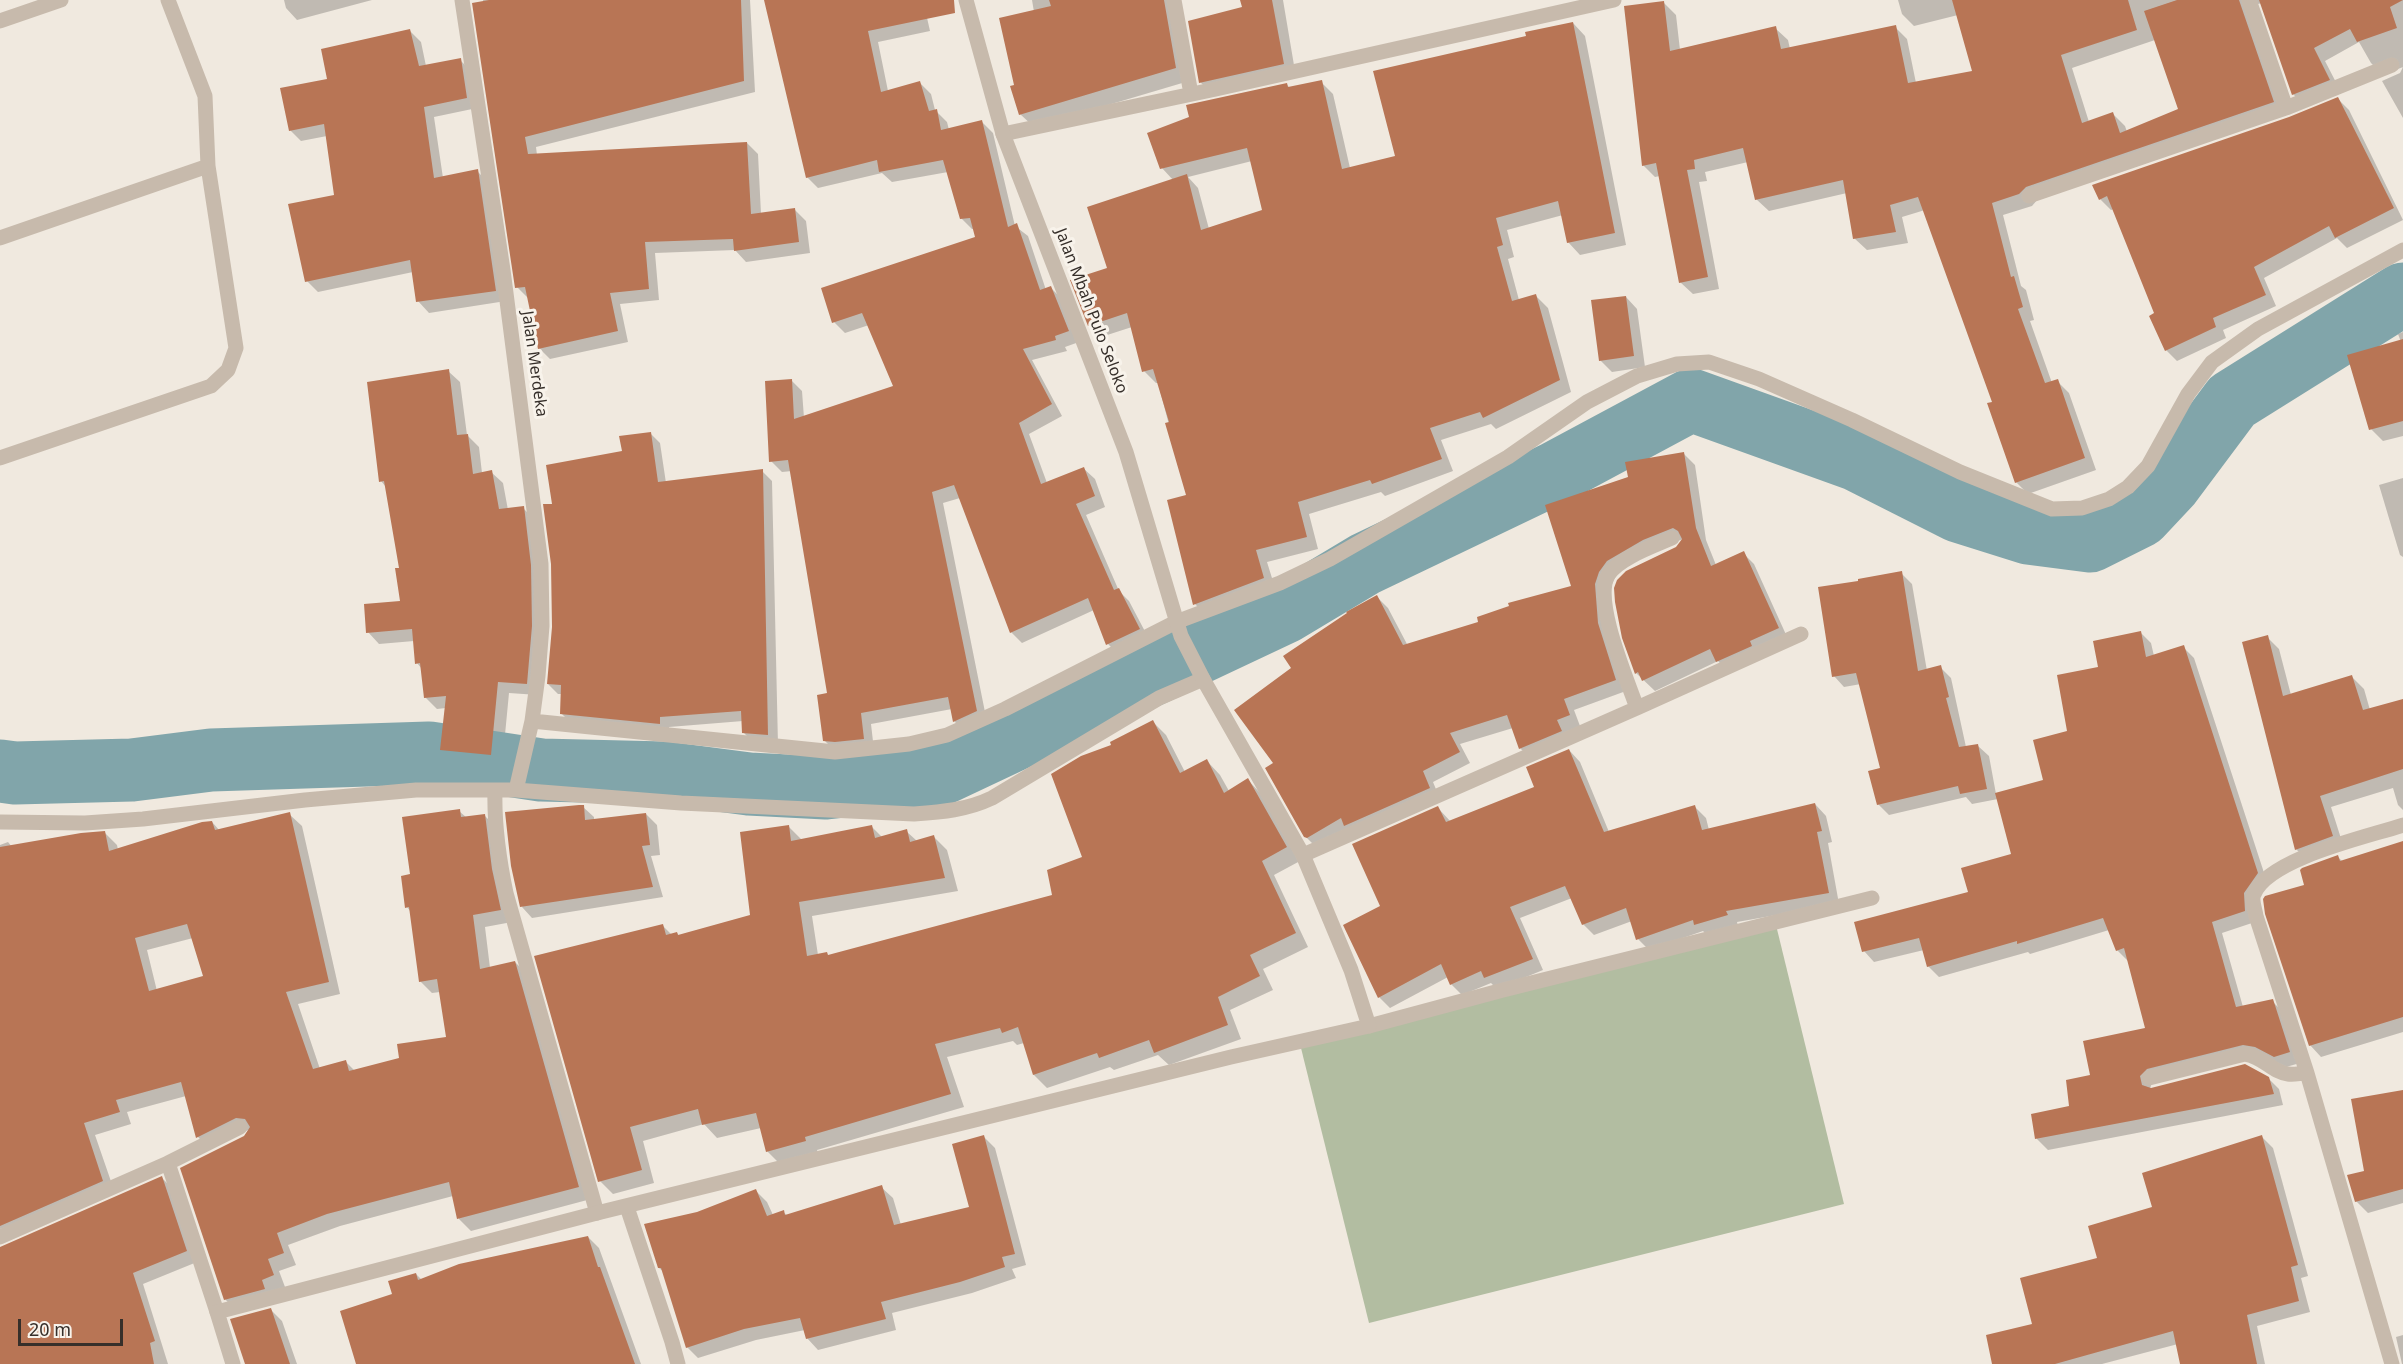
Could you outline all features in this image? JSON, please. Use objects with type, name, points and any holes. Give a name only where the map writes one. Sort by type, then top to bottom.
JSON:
[{"type":"street","points":[[0,21],[61,0]]},
{"type":"street","points":[[0,458],[211,386],[228,370],[236,348],[208,166],[205,96],[168,0]]},
{"type":"street","name":"Jalan Merdeka","points":[[462,0],[503,270],[541,564],[542,626],[531,728],[518,784]]},
{"type":"street","name":"Jalan Mbah Pulo Seloko","points":[[966,0],[1003,134],[1126,452],[1178,629],[1200,673],[1304,855],[1351,970],[1369,1026]]},
{"type":"street","points":[[1174,0],[1191,94]]},
{"type":"street","points":[[1003,134],[1614,0]]},
{"type":"street","points":[[2248,0],[2286,108]]},
{"type":"street","points":[[2029,196],[2286,108],[2392,65]]},
{"type":"street","points":[[0,238],[208,166]]},
{"type":"street","points":[[531,728],[835,752],[909,744],[947,735],[1330,559],[1509,457],[1587,402],[1637,376],[1677,364],[1709,362],[1749,376],[1852,420],[1960,472],[2052,509],[2082,508],[2109,499],[2128,487],[2148,466],[2188,394],[2212,362],[2258,329],[2403,250]]},
{"type":"street","points":[[1637,708],[1605,614],[1603,591],[1609,574],[1622,562],[1672,538]]},
{"type":"street","points":[[1304,855],[1801,634]]},
{"type":"street","points":[[0,822],[85,823],[416,790],[495,791],[518,784],[681,803],[914,814],[953,811],[974,807],[992,798],[1200,673]]},
{"type":"street","points":[[495,791],[494,818],[506,893],[597,1213]]},
{"type":"street","points":[[2392,1364],[2307,1073],[2256,916],[2253,897],[2259,883],[2274,871],[2307,855],[2403,825]]},
{"type":"street","points":[[217,1312],[597,1213],[1231,1057],[1369,1026],[1503,990],[1872,898]]},
{"type":"street","points":[[2149,1078],[2245,1054],[2258,1056],[2280,1072],[2307,1073]]},
{"type":"street","points":[[0,1237],[168,1163],[240,1127]]},
{"type":"street","points":[[168,1163],[233,1364]]},
{"type":"street","points":[[627,1207],[678,1364]]},
{"type":"green space","points":[[1776,925],[1844,1204],[1369,1323],[1300,1044]]},
{"type":"building","points":[[489,0],[741,0],[744,81],[525,137],[528,154],[747,142],[751,214],[795,208],[799,242],[734,251],[733,239],[645,242],[649,289],[610,293],[618,331],[538,349],[525,287],[515,288],[472,3]]},
{"type":"building","points":[[764,0],[954,0],[955,13],[868,31],[881,92],[920,81],[929,111],[937,109],[941,130],[982,120],[1008,227],[1017,223],[1040,290],[1051,286],[1069,331],[1055,336],[1056,340],[1023,349],[1052,404],[1019,423],[1041,484],[1084,467],[1095,496],[1076,504],[1114,590],[1119,588],[1140,629],[1106,645],[1088,598],[1010,633],[954,485],[932,492],[977,711],[953,722],[948,697],[861,713],[864,739],[823,741],[817,695],[827,693],[788,460],[769,462],[765,381],[792,379],[794,419],[893,386],[862,313],[832,323],[821,288],[975,237],[970,218],[960,219],[943,160],[879,172],[877,160],[806,178]]},
{"type":"building","points":[[1049,0],[1164,0],[1176,68],[1019,115],[1010,86],[1014,85],[999,18],[1051,6]]},
{"type":"building","points":[[1240,0],[1272,0],[1284,64],[1199,83],[1188,21],[1242,7]]},
{"type":"building","points":[[1952,0],[2128,0],[2137,30],[2061,55],[2082,123],[2113,112],[2120,133],[2178,109],[2144,11],[2177,0],[2239,0],[2274,102],[2026,187],[2019,194],[1992,203],[2011,277],[2014,276],[2023,307],[2018,309],[2045,383],[2058,379],[2085,458],[2015,483],[1987,403],[1992,402],[1918,197],[1890,205],[1896,232],[1853,239],[1843,180],[1755,200],[1743,148],[1694,160],[1695,169],[1687,170],[1708,277],[1679,283],[1656,163],[1642,166],[1624,6],[1664,1],[1670,51],[1776,26],[1781,49],[1896,25],[1908,83],[1972,71]]},
{"type":"building","points":[[2259,0],[2403,0],[2390,7],[2397,28],[2357,42],[2350,29],[2314,48],[2330,80],[2292,95]]},
{"type":"building","points":[[1573,22],[1615,233],[1567,243],[1558,201],[1496,218],[1503,245],[1497,247],[1512,301],[1536,294],[1560,380],[1483,418],[1480,412],[1430,428],[1442,459],[1372,484],[1370,480],[1298,502],[1307,537],[1256,550],[1264,578],[1193,605],[1167,500],[1186,495],[1165,423],[1169,422],[1153,369],[1142,372],[1127,313],[1088,326],[1070,280],[1107,268],[1087,207],[1187,174],[1201,230],[1262,210],[1247,148],[1160,169],[1147,133],[1189,117],[1186,105],[1287,83],[1288,87],[1322,80],[1342,169],[1395,156],[1373,71],[1526,36],[1525,32]]},
{"type":"building","points":[[410,29],[419,66],[461,58],[467,98],[424,107],[434,178],[478,169],[496,291],[416,302],[410,260],[305,282],[288,204],[334,195],[324,124],[289,131],[280,88],[327,79],[321,49]]},
{"type":"building","points":[[2338,97],[2394,208],[2335,238],[2329,226],[2254,267],[2266,295],[2213,318],[2216,327],[2165,351],[2149,316],[2154,313],[2107,196],[2099,200],[2092,185],[2289,117]]},
{"type":"building","points":[[1626,296],[1634,356],[1599,361],[1591,300]]},
{"type":"building","points":[[2403,339],[2403,421],[2369,430],[2347,355]]},
{"type":"building","points":[[449,369],[457,435],[468,434],[473,474],[492,470],[499,509],[524,506],[531,565],[532,626],[527,684],[498,682],[491,755],[440,750],[446,696],[424,698],[420,663],[415,664],[412,629],[366,633],[364,604],[400,601],[395,568],[399,568],[384,481],[379,482],[367,382]]},
{"type":"building","points":[[651,432],[658,482],[763,469],[768,735],[742,733],[741,711],[660,717],[660,724],[560,714],[561,685],[547,684],[552,627],[551,564],[543,504],[552,504],[546,465],[622,451],[619,436]]},
{"type":"building","points":[[1684,452],[1696,528],[1711,566],[1744,551],[1779,628],[1750,641],[1752,646],[1716,662],[1710,649],[1642,681],[1638,672],[1635,674],[1622,638],[1614,588],[1617,580],[1626,571],[1676,547],[1682,539],[1678,531],[1673,528],[1643,540],[1607,561],[1599,572],[1595,584],[1598,623],[1616,680],[1564,699],[1570,715],[1557,720],[1562,731],[1519,749],[1507,715],[1450,733],[1460,752],[1423,771],[1430,788],[1344,826],[1341,818],[1307,838],[1304,837],[1265,768],[1273,763],[1234,710],[1291,668],[1283,656],[1346,612],[1377,595],[1403,645],[1478,622],[1477,617],[1509,606],[1508,603],[1571,586],[1545,505],[1628,477],[1625,462]]},
{"type":"building","points":[[1902,571],[1918,671],[1941,665],[1949,697],[1946,698],[1959,747],[1978,744],[1987,789],[1960,794],[1958,786],[1877,805],[1868,771],[1880,768],[1856,673],[1832,677],[1818,587]]},
{"type":"building","points":[[2141,631],[2146,657],[2184,645],[2258,873],[2244,893],[2245,911],[2212,922],[2236,1007],[2273,999],[2290,1052],[2274,1057],[2255,1047],[2243,1045],[2147,1069],[2140,1076],[2142,1085],[2151,1088],[2245,1064],[2269,1077],[2274,1094],[2035,1139],[2031,1114],[2069,1106],[2066,1080],[2090,1075],[2083,1041],[2145,1028],[2124,948],[2116,951],[2103,918],[2017,944],[2017,941],[1927,967],[1919,938],[1862,952],[1854,922],[1968,892],[1961,868],[2011,854],[1995,793],[2043,780],[2033,740],[2067,731],[2057,675],[2098,667],[2093,641]]},
{"type":"building","points":[[2268,635],[2283,696],[2352,675],[2363,710],[2403,699],[2403,769],[2320,796],[2333,836],[2295,850],[2242,642]]},
{"type":"building","points":[[1153,720],[1180,773],[1207,759],[1224,793],[1248,778],[1287,847],[1262,861],[1296,933],[1250,955],[1260,976],[1218,997],[1228,1025],[1154,1053],[1149,1040],[1099,1058],[1097,1053],[1033,1075],[1018,1027],[1002,1033],[1000,1028],[935,1044],[951,1094],[805,1137],[806,1141],[766,1152],[756,1113],[702,1125],[698,1109],[630,1127],[642,1170],[598,1182],[534,956],[663,924],[666,935],[677,932],[678,935],[750,915],[740,832],[789,825],[791,841],[872,825],[875,838],[907,829],[910,842],[934,835],[945,878],[799,902],[807,956],[827,952],[828,955],[1052,895],[1047,870],[1082,857],[1051,774],[1081,756],[1111,745],[1110,742]]},
{"type":"building","points":[[1569,749],[1604,832],[1695,805],[1702,830],[1815,803],[1822,831],[1817,832],[1829,893],[1726,911],[1728,915],[1694,925],[1693,920],[1636,940],[1626,908],[1582,925],[1565,886],[1510,907],[1533,959],[1484,978],[1481,971],[1450,985],[1441,964],[1378,998],[1343,925],[1380,906],[1352,844],[1438,806],[1446,822],[1534,787],[1526,767]]},
{"type":"building","points":[[584,805],[585,820],[646,813],[650,845],[642,846],[653,887],[520,907],[511,866],[505,812]]},
{"type":"building","points":[[460,809],[461,817],[485,814],[492,869],[501,910],[473,915],[480,969],[515,961],[579,1187],[457,1219],[449,1182],[327,1214],[277,1233],[284,1253],[268,1259],[274,1275],[262,1280],[265,1289],[224,1300],[180,1168],[244,1136],[250,1127],[245,1119],[236,1118],[196,1138],[181,1082],[116,1100],[120,1112],[84,1123],[103,1181],[0,1226],[0,847],[105,831],[109,851],[202,822],[212,821],[215,830],[290,812],[329,982],[286,992],[313,1069],[346,1060],[349,1071],[399,1058],[397,1044],[446,1037],[437,979],[419,982],[409,907],[405,908],[401,876],[410,874],[402,817]],"holes":[[[187,924],[203,976],[149,991],[135,938]]]},
{"type":"building","points":[[2403,841],[2403,1017],[2309,1046],[2265,914],[2263,899],[2265,896],[2304,885],[2300,870],[2302,868],[2338,855],[2340,861]]},
{"type":"building","points":[[2403,1090],[2403,1189],[2355,1202],[2347,1175],[2364,1171],[2351,1099]]},
{"type":"building","points":[[984,1135],[1015,1254],[1002,1257],[1005,1267],[960,1282],[881,1302],[886,1319],[806,1339],[800,1318],[744,1329],[686,1348],[661,1268],[658,1268],[644,1224],[697,1212],[756,1189],[767,1216],[784,1210],[785,1215],[882,1185],[894,1225],[969,1207],[952,1144]]},
{"type":"building","points":[[2262,1135],[2298,1265],[2291,1267],[2299,1301],[2247,1315],[2257,1364],[2180,1364],[2173,1331],[2055,1364],[1992,1364],[1986,1335],[2032,1324],[2020,1278],[2097,1258],[2088,1226],[2152,1207],[2142,1173]]},
{"type":"building","points":[[162,1176],[187,1251],[133,1273],[155,1341],[150,1343],[154,1364],[0,1364],[0,1247]]},
{"type":"building","points":[[588,1236],[635,1364],[356,1364],[340,1311],[392,1294],[388,1281],[416,1273],[418,1280],[459,1264]]},
{"type":"building","points":[[271,1308],[290,1364],[245,1364],[230,1319]]},
{"type":"waterway","points":[[0,771],[15,773],[132,770],[211,760],[429,753],[541,770],[665,773],[749,784],[826,788],[937,776],[1285,612],[1365,564],[1553,474],[1691,400],[1855,459],[1958,511],[2028,533],[2090,541],[2140,516],[2170,484],[2232,401],[2403,294]]}]
